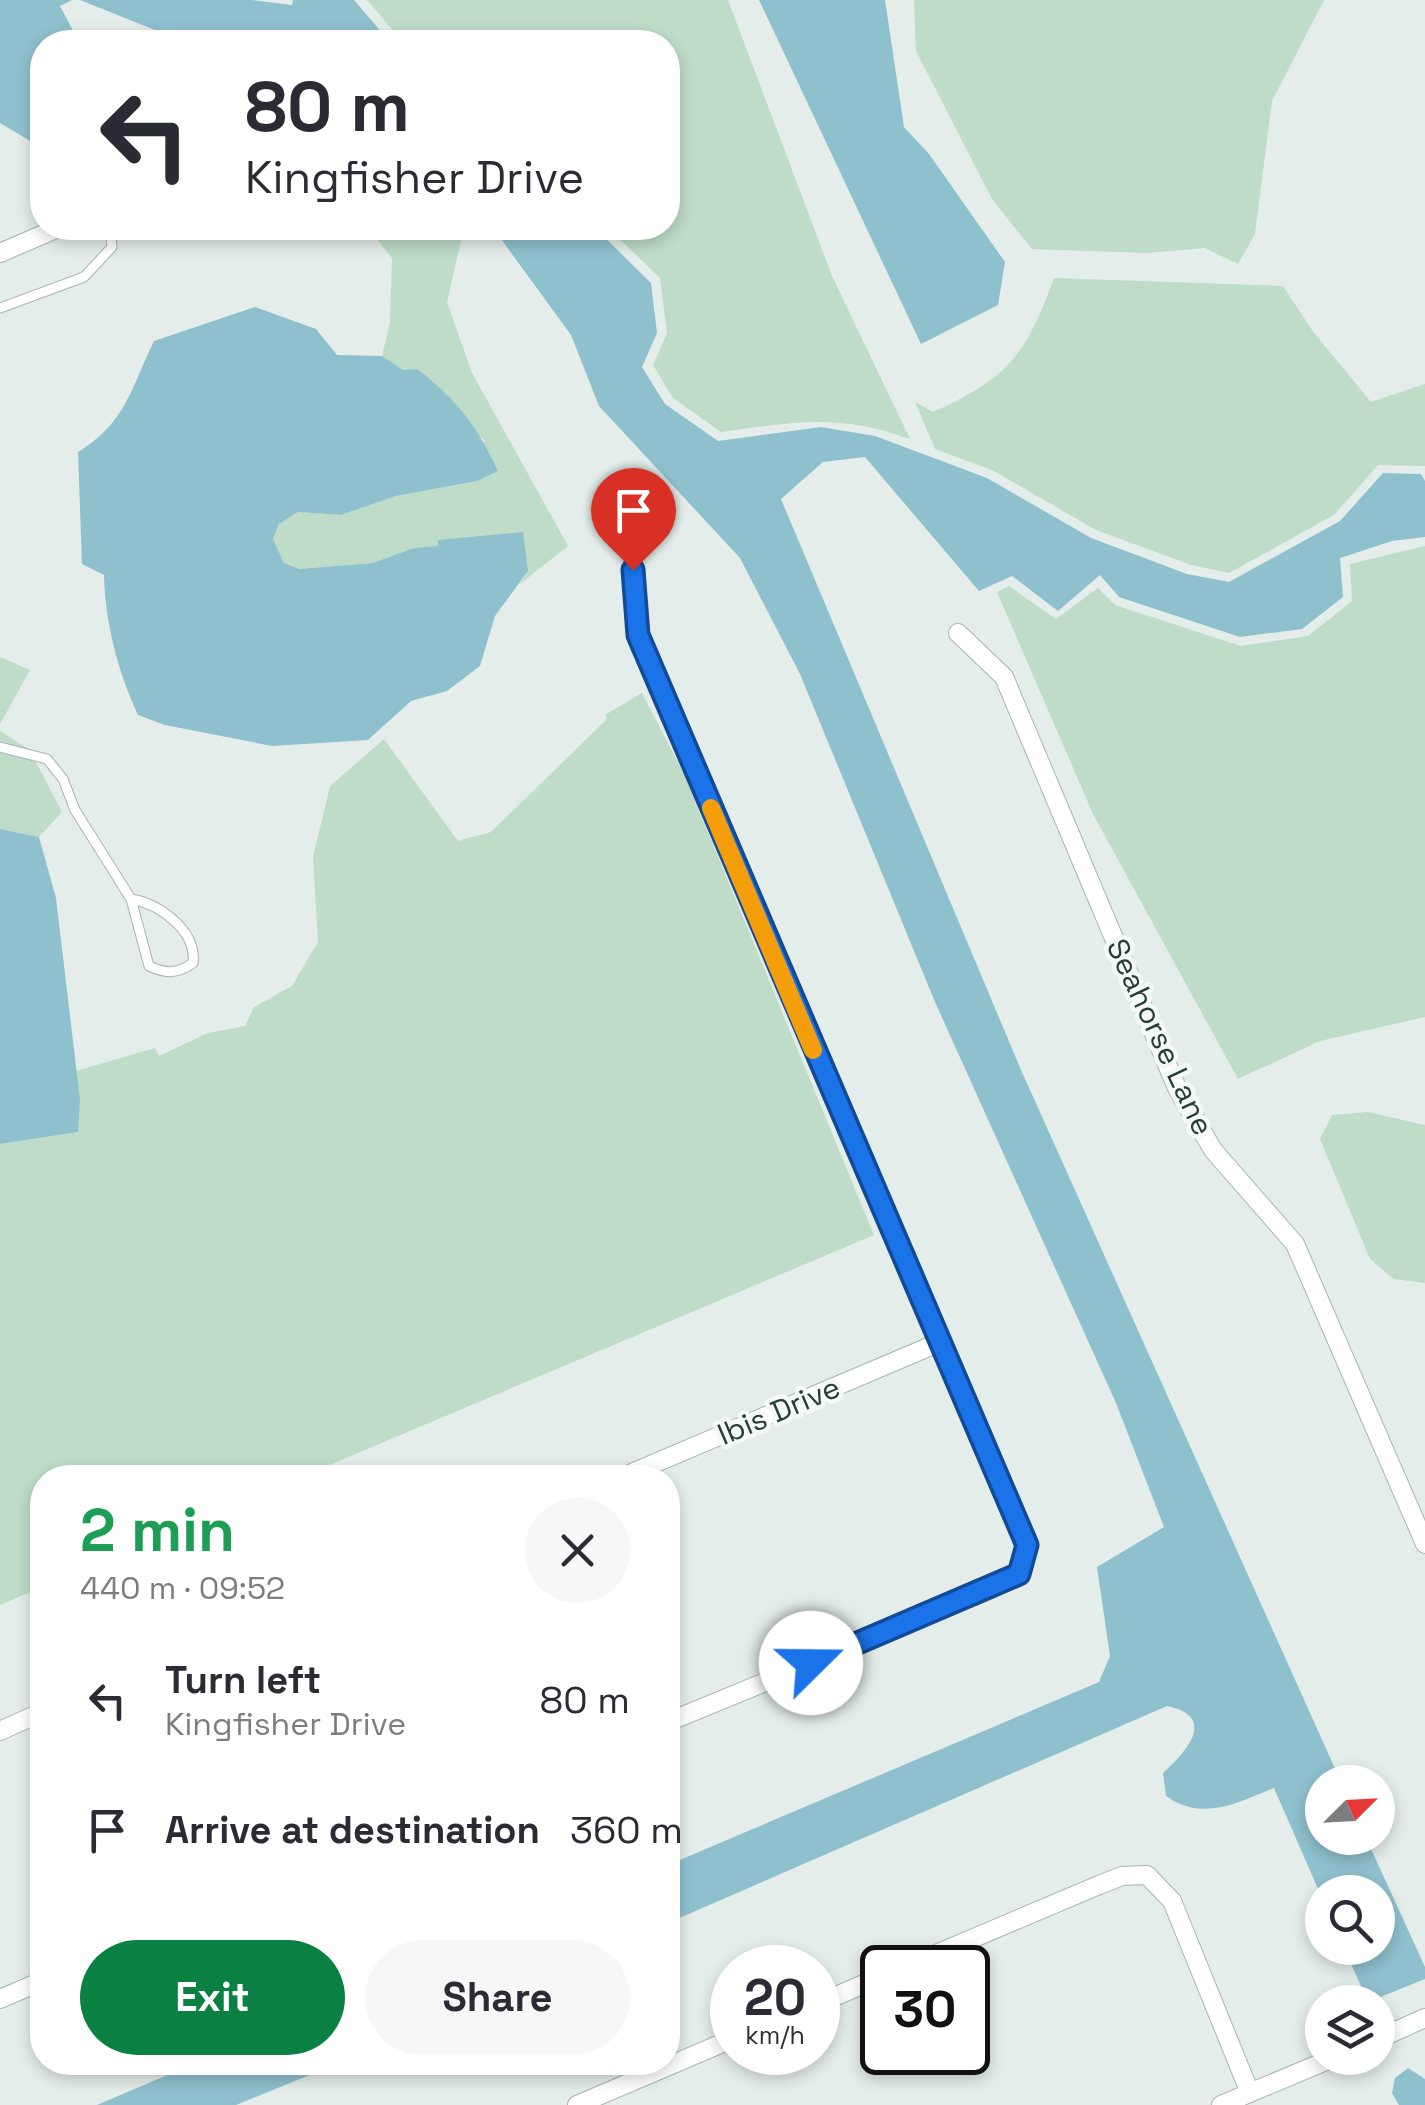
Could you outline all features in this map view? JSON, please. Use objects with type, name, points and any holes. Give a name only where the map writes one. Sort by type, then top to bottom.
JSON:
[{"type":"street","points":[[0,252],[30,240]]},
{"type":"street","points":[[633,570],[638,635],[1027,1545],[1019,1574],[680,1717]]},
{"type":"street","name":"Seahorse Lane","points":[[958,634],[1004,677],[1177,1088],[1213,1150],[1295,1244],[1425,1544]]},
{"type":"street","name":"Ibis Drive","points":[[651,1465],[938,1343]]},
{"type":"street","points":[[0,1731],[30,1723]]},
{"type":"street","points":[[957,1945],[1111,1880],[1147,1875],[1172,1901],[1250,2093]]},
{"type":"street","points":[[0,1999],[30,1986]]},
{"type":"street","points":[[1395,2031],[1425,2018]]},
{"type":"street","points":[[680,2062],[710,2049]]},
{"type":"street","points":[[1221,2105],[1305,2070]]},
{"type":"street","points":[[577,2105],[649,2075]]},
{"type":"lane","points":[[0,308],[84,277],[112,247],[111,240]]},
{"type":"lane","points":[[0,748],[47,760],[58,770],[74,810],[132,899],[149,966],[164,973],[182,970],[193,962],[195,950],[186,934],[150,903],[132,899]]},
{"type":"green space","points":[[367,0],[728,0],[832,276],[910,439],[861,426],[816,422],[721,432],[673,398],[653,365],[667,333],[660,278],[620,240],[680,240],[680,30],[393,30]]},
{"type":"green space","points":[[914,0],[1324,0],[1272,101],[1255,234],[1238,264],[1205,248],[1147,253],[1032,249],[992,199],[916,51]]},
{"type":"green space","points":[[378,240],[461,240],[447,302],[472,373],[568,546],[520,584],[528,571],[478,537],[438,540],[438,546],[413,548],[373,563],[299,569],[284,563],[273,539],[279,524],[298,512],[341,515],[396,496],[477,481],[484,440],[382,356],[390,322],[392,258]]},
{"type":"green space","points":[[1054,278],[1283,286],[1314,333],[1371,402],[1425,384],[1425,466],[1378,465],[1334,515],[1229,573],[1191,565],[1096,530],[992,470],[935,449],[915,402],[933,412],[997,375],[1034,327]]},
{"type":"green space","points":[[1425,546],[1425,1017],[1320,1041],[1238,1079],[1093,814],[997,592],[1009,586],[1056,619],[1098,588],[1115,605],[1241,646],[1308,636],[1352,601],[1350,564]]},
{"type":"green space","points":[[0,657],[30,670],[0,724]]},
{"type":"green space","points":[[642,693],[684,774],[874,1235],[329,1465],[30,1465],[30,1592],[0,1605],[0,1144],[78,1132],[76,1071],[155,1048],[159,1056],[208,1033],[245,1026],[254,1007],[292,986],[318,942],[313,857],[330,786],[384,739],[458,841],[491,832],[607,719],[605,715]]},
{"type":"green space","points":[[0,731],[29,749],[62,812],[39,837],[0,829]]},
{"type":"green space","points":[[1368,1112],[1425,1125],[1425,1283],[1394,1279],[1370,1259],[1320,1139],[1332,1115]]},
{"type":"water","points":[[0,0],[72,0],[60,6],[73,30],[30,30],[30,141],[0,123]]},
{"type":"water","points":[[80,0],[252,0],[292,5],[293,0],[354,0],[380,30],[155,30]]},
{"type":"water","points":[[759,0],[885,0],[904,127],[929,154],[1005,262],[998,305],[921,344]]},
{"type":"water","points":[[502,240],[607,240],[651,283],[657,333],[642,367],[665,404],[718,441],[821,427],[875,436],[987,478],[1091,538],[1187,574],[1229,582],[1340,521],[1383,473],[1421,474],[1425,481],[1425,537],[1392,541],[1340,558],[1343,597],[1302,629],[1240,637],[1119,597],[1100,575],[1058,611],[1012,576],[979,591],[865,457],[823,462],[781,499],[1021,1070],[1333,1765],[1305,1765],[1305,1855],[1374,1855],[1383,1875],[1312,1875],[1274,1788],[1233,1804],[1207,1809],[1180,1804],[1166,1796],[1163,1773],[1188,1746],[1194,1727],[1183,1711],[1167,1706],[680,1918],[680,1860],[1099,1682],[1110,1656],[1097,1567],[1164,1527],[1116,1403],[935,1002],[800,674],[740,558],[599,406],[571,335]]},
{"type":"water","points":[[255,307],[316,329],[337,355],[382,356],[403,370],[417,369],[464,414],[498,471],[477,481],[396,496],[341,515],[298,512],[279,524],[273,539],[284,563],[299,569],[373,563],[413,548],[438,546],[438,540],[523,532],[528,571],[495,616],[480,666],[447,691],[411,701],[368,740],[272,746],[165,725],[138,715],[114,646],[104,575],[82,564],[78,452],[117,417],[154,341]]},
{"type":"water","points":[[0,829],[39,837],[56,898],[80,1100],[78,1132],[0,1144]]},
{"type":"water","points":[[1395,1901],[1425,1967],[1425,1979],[1395,1991],[1395,1985],[1360,1985],[1352,1965],[1395,1965]]},
{"type":"water","points":[[1408,2068],[1425,2079],[1425,2105],[1399,2105],[1392,2093],[1395,2078]]},
{"type":"water","points":[[167,2075],[310,2075],[236,2105],[97,2105]]},
{"type":"slow traffic","points":[[711,808],[813,1050]]},
{"type":"route","points":[[633,570],[638,635],[1027,1545],[1019,1574],[811,1663]]}]
